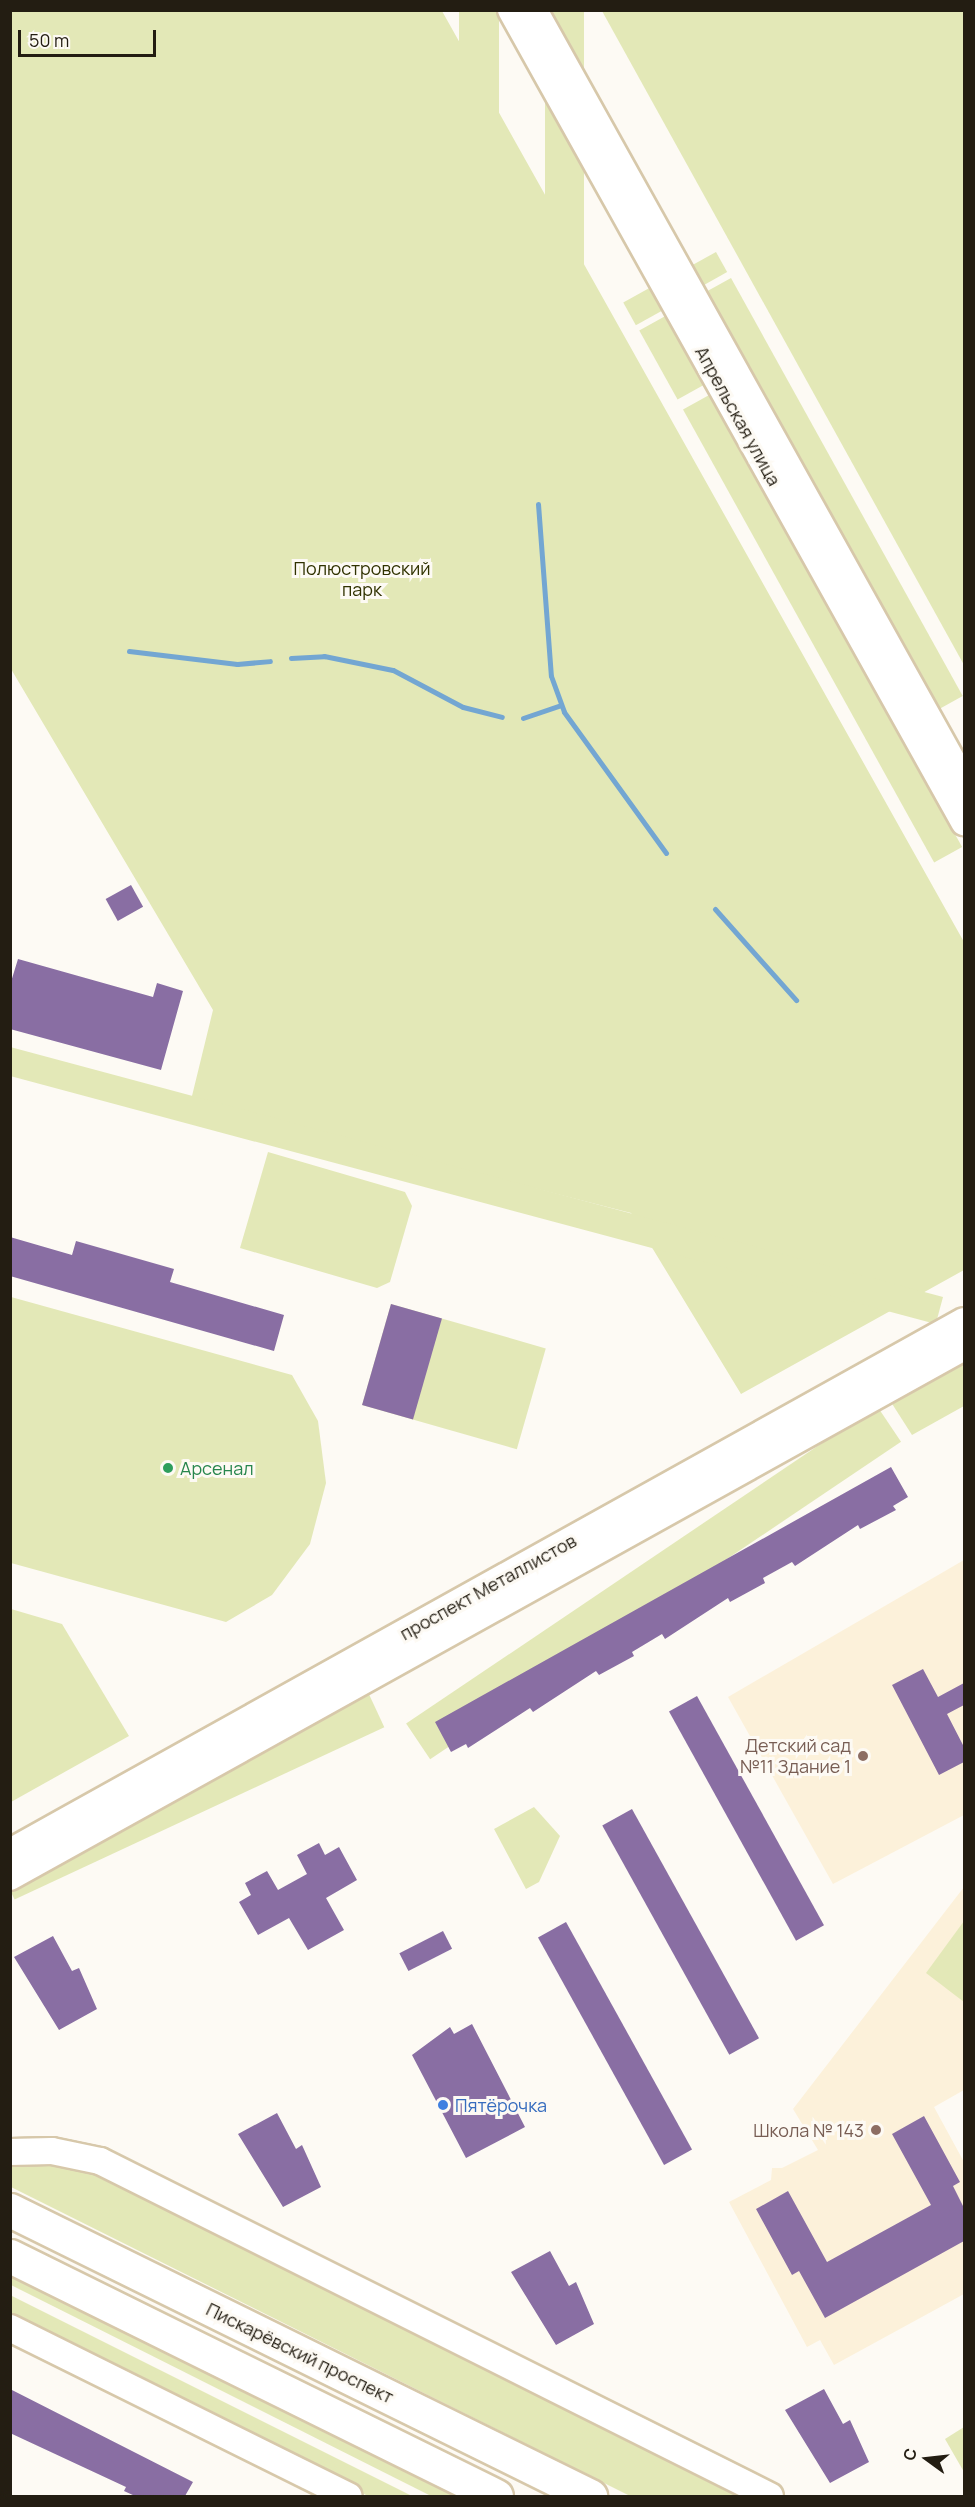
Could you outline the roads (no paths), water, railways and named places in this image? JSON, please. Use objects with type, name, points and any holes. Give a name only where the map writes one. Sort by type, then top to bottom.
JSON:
[{"type":"main road","name":"Пискарёвский проспект","points":[[10,2210],[590,2496]]},
{"type":"main road","points":[[10,2256],[496,2496]]},
{"type":"street","name":"Апрельская улица","points":[[511,10],[964,822]]},
{"type":"street","name":"Апрельская улица","points":[[534,10],[964,782]]},
{"type":"street","name":"проспект Металлистов","points":[[10,1852],[964,1321]]},
{"type":"street","name":"проспект Металлистов","points":[[10,1877],[964,1347]]},
{"type":"street","points":[[10,2152],[52,2151],[100,2161],[770,2496]]},
{"type":"street","points":[[10,2328],[349,2496]]},
{"type":"waterway","points":[[538,504],[551,676],[564,712],[666,853]]},
{"type":"waterway","points":[[129,651],[237,664],[270,661]]},
{"type":"waterway","points":[[291,658],[324,656],[393,670],[463,707],[502,717]]},
{"type":"waterway","points":[[523,718],[561,705]]},
{"type":"waterway","points":[[715,909],[796,1000]]},
{"type":"place","name":"Арсенал","points":[[168,1468]]},
{"type":"place","name":"Детский сад №11 Здание 1","points":[[863,1756]]},
{"type":"place","name":"Пятёрочка","points":[[443,2105]]},
{"type":"place","name":"Школа № 143","points":[[876,2130]]},
{"type":"park label","name":"Полюстровский парк","points":[[362,579]]}]
